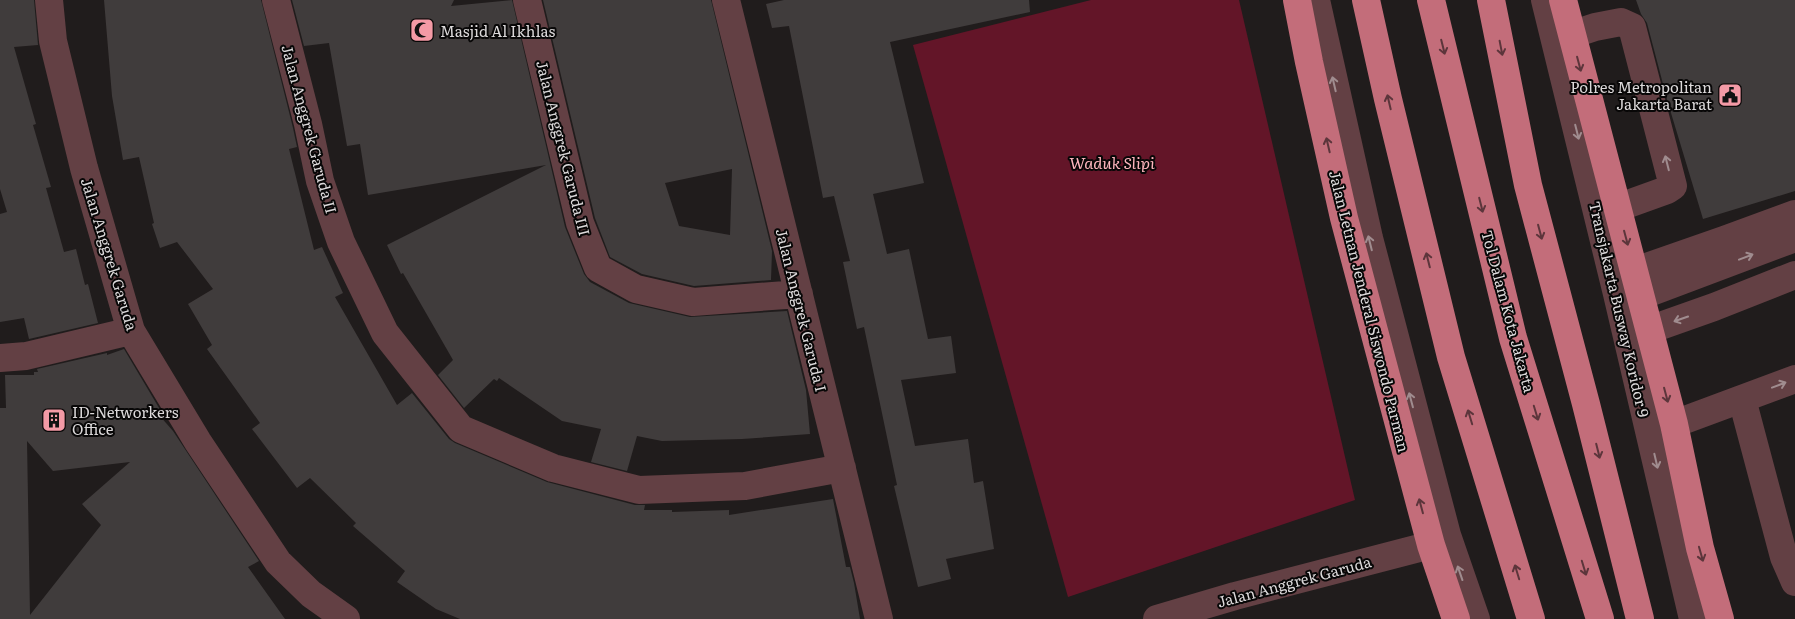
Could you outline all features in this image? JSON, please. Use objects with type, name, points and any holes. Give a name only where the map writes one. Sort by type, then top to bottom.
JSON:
[{"type":"highway","name":"Jalan Letnan Jenderal Siswondo Parman","points":[[1297,0],[1344,218],[1431,545],[1456,619]]},
{"type":"highway","points":[[1366,0],[1390,109],[1452,357],[1531,619]]},
{"type":"highway","name":"Tol Dalam Kota Jakarta","points":[[1431,0],[1513,338],[1600,619]]},
{"type":"highway","points":[[1491,0],[1528,185],[1640,619]]},
{"type":"highway","points":[[1563,0],[1674,424],[1700,548],[1720,619]]},
{"type":"street","name":"Jalan Anggrek Garuda","points":[[49,0],[53,41],[84,168],[131,331],[198,442],[278,562],[311,594],[346,619]]},
{"type":"street","name":"Jalan Anggrek Garuda II","points":[[276,0],[308,124],[320,181],[341,242],[385,333],[461,429],[553,468],[639,490],[745,486],[842,468]]},
{"type":"street","name":"Jalan Anggrek Garuda III","points":[[527,0],[580,224],[598,268],[636,289],[693,302],[798,294]]},
{"type":"street","name":"Jalan Anggrek Garuda I","points":[[726,0],[879,619]]},
{"type":"street","points":[[1316,0],[1368,238],[1447,536],[1476,619]]},
{"type":"street","name":"Transjakarta Busway Koridor 9","points":[[1545,0],[1617,294],[1693,619]]},
{"type":"street","points":[[1571,35],[1595,26],[1621,22],[1632,27],[1673,186],[1667,190],[1617,208]]},
{"type":"street","points":[[1638,283],[1724,240],[1795,214]]},
{"type":"street","points":[[1638,283],[1795,238]]},
{"type":"street","points":[[1649,330],[1795,275]]},
{"type":"street","points":[[0,358],[26,356],[131,331]]},
{"type":"street","points":[[1674,424],[1795,379]]},
{"type":"street","points":[[1742,399],[1784,557],[1795,582]]},
{"type":"street","name":"Jalan Anggrek Garuda","points":[[1158,619],[1235,596],[1431,545]]},
{"type":"water","name":"Waduk Slipi","points":[[1091,0],[1239,0],[1355,500],[1068,597],[913,45]]},
{"type":"building","points":[[0,0],[34,0],[38,45],[14,47],[36,124],[33,125],[51,187],[46,188],[64,252],[76,249],[85,285],[88,284],[98,323],[29,339],[24,318],[0,322],[0,214],[7,212],[0,189]]},
{"type":"building","points":[[104,0],[261,0],[293,128],[297,147],[289,149],[314,250],[322,247],[343,293],[335,297],[397,405],[412,393],[449,439],[455,443],[547,482],[635,505],[645,505],[644,510],[672,510],[672,512],[729,510],[729,515],[833,499],[846,567],[850,567],[860,619],[460,619],[436,609],[397,582],[405,571],[353,526],[356,523],[310,478],[297,488],[252,429],[260,423],[207,349],[212,345],[188,304],[213,289],[177,242],[160,248],[152,224],[154,223],[139,157],[123,160],[112,96]]},
{"type":"building","points":[[292,0],[454,0],[451,6],[512,0],[565,227],[584,274],[590,282],[629,303],[690,317],[787,311],[806,390],[810,434],[742,439],[662,441],[637,436],[627,471],[591,462],[601,429],[562,421],[499,378],[497,381],[494,379],[464,408],[438,375],[453,360],[403,273],[401,274],[387,245],[546,165],[368,195],[360,144],[347,146],[329,43],[304,46]]},
{"type":"building","points":[[543,0],[711,0],[772,251],[771,280],[694,286],[642,274],[610,257],[595,218]],"holes":[[[732,169],[730,235],[679,226],[665,183]]]},
{"type":"building","points":[[784,0],[1029,0],[1030,12],[890,42],[924,183],[873,194],[887,254],[909,249],[928,339],[951,336],[956,373],[901,380],[915,446],[968,439],[974,483],[983,481],[994,549],[946,559],[951,579],[918,587],[894,486],[897,485],[864,327],[857,329],[843,262],[850,261],[834,196],[823,198],[789,26],[772,28],[766,4]]},
{"type":"building","name":"Polres Metropolitan Jakarta Barat","points":[[1636,0],[1795,0],[1795,191],[1703,219],[1668,103],[1647,23],[1641,14]]},
{"type":"building","points":[[124,349],[162,413],[159,415],[173,431],[259,561],[248,567],[285,619],[0,619],[0,408],[6,408],[5,375],[34,375],[34,372],[38,372],[37,369],[107,353],[107,355]],"holes":[[[27,441],[53,471],[130,462],[82,504],[101,525],[30,615]]]},
{"type":"place","name":"Masjid Al Ikhlas","points":[[422,30]]},
{"type":"place","name":"Polres Metropolitan Jakarta Barat","points":[[1730,95]]},
{"type":"place","name":"ID-Networkers Office","points":[[54,420]]}]
